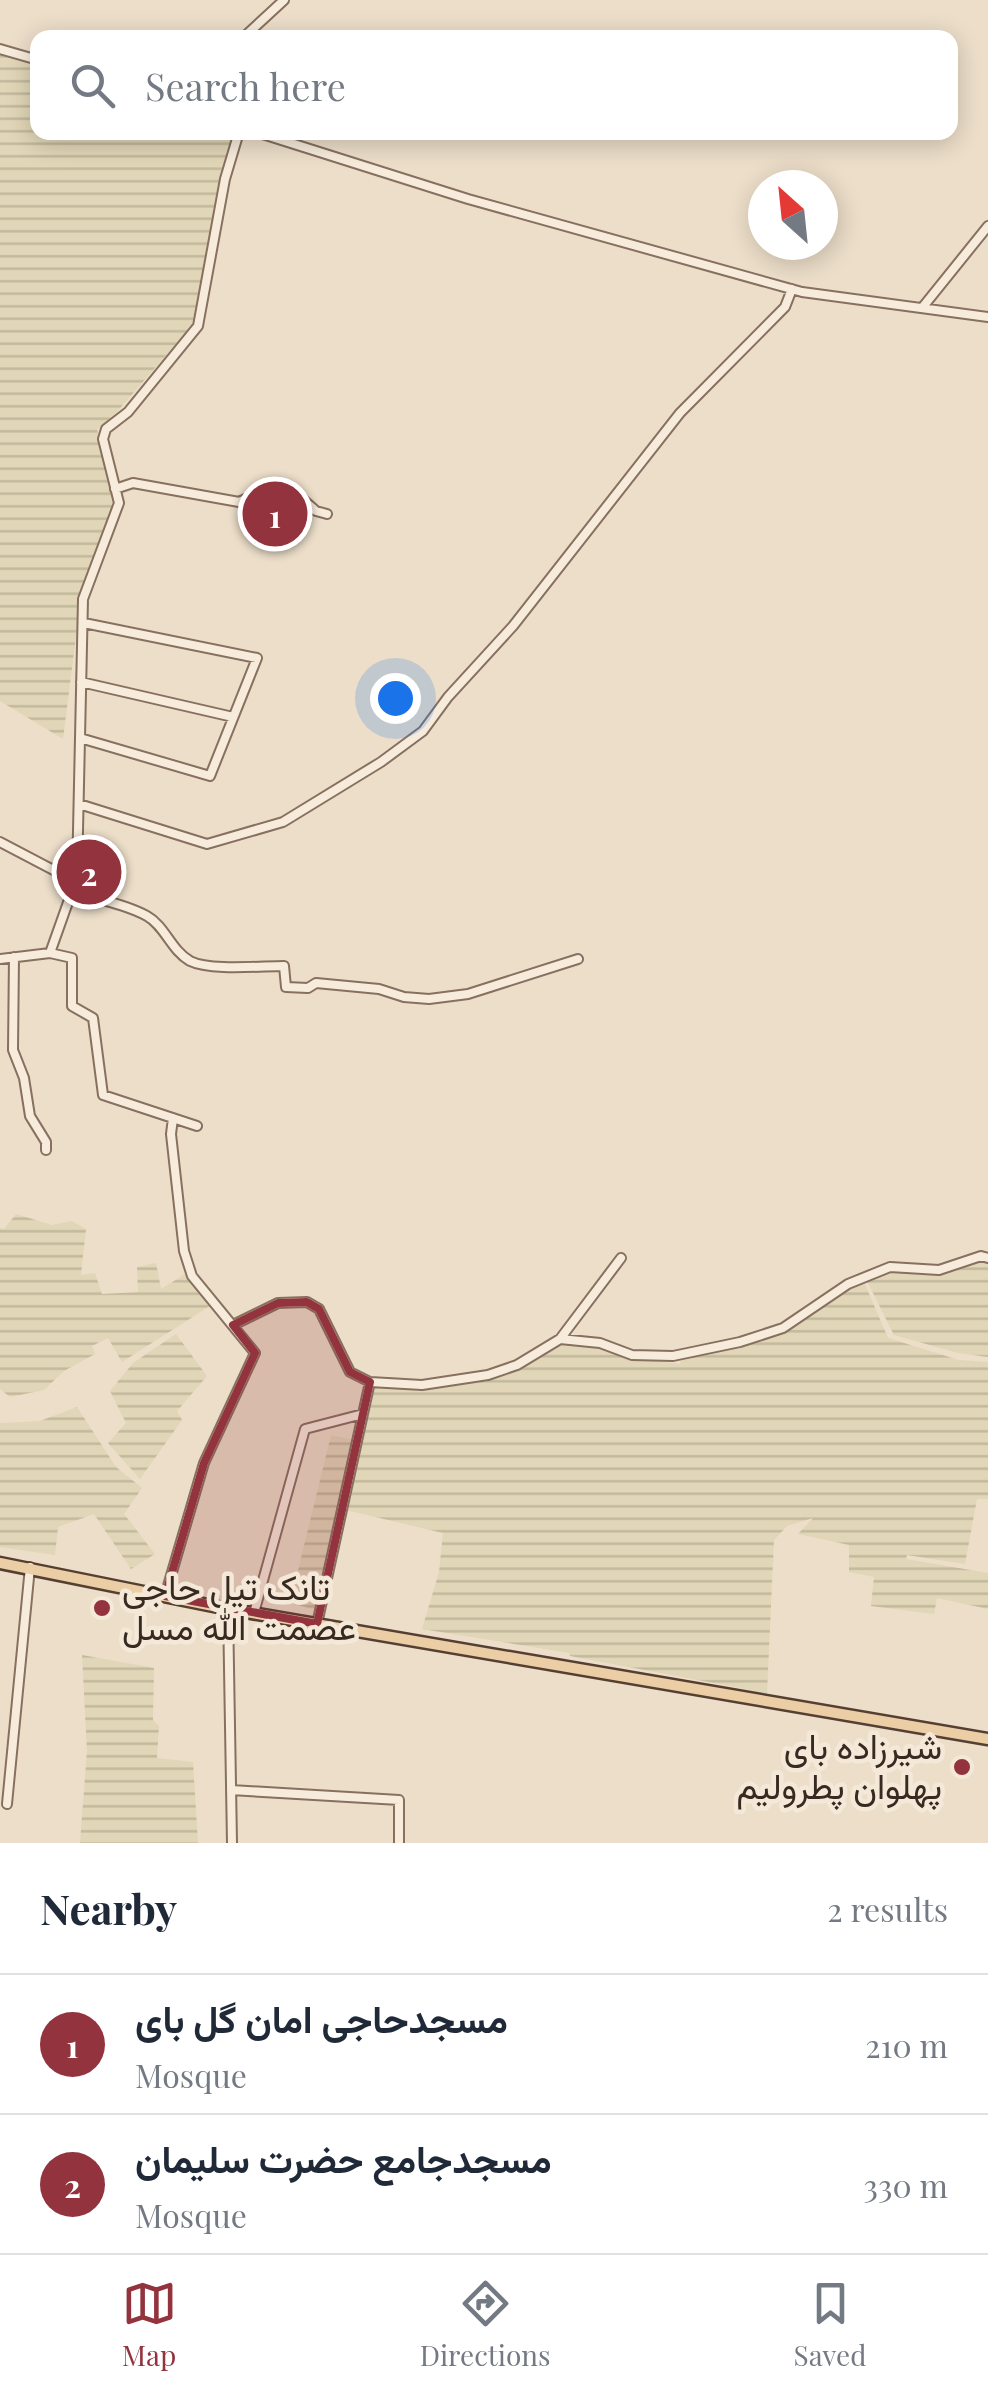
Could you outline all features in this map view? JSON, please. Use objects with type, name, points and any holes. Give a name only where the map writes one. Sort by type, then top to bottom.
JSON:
[{"type":"main road","points":[[0,1563],[228,1609],[988,1740]]},
{"type":"street","points":[[252,30],[284,0]]},
{"type":"street","points":[[0,49],[30,58]]},
{"type":"street","points":[[50,953],[73,889],[79,804],[83,599],[119,504],[103,438],[198,326],[225,180],[237,140]]},
{"type":"street","points":[[281,140],[468,199],[792,289],[988,318]]},
{"type":"street","points":[[922,308],[988,226]]},
{"type":"street","points":[[79,804],[207,844],[283,822],[382,762],[423,731],[448,696],[513,626],[680,413],[785,307],[792,289]]},
{"type":"street","points":[[116,489],[132,483],[238,502],[275,485],[290,488],[316,510],[327,514]]},
{"type":"street","points":[[80,738],[210,776],[258,658],[84,623]]},
{"type":"street","points":[[81,682],[234,716]]},
{"type":"street","points":[[0,842],[62,874],[73,889],[148,916],[164,938],[190,961],[208,965],[284,966],[286,987],[308,988],[316,983],[428,999],[468,994],[578,959]]},
{"type":"street","points":[[0,959],[50,953],[72,958],[72,1006],[93,1018],[103,1096],[198,1126]]},
{"type":"street","points":[[14,957],[13,1050],[24,1078],[30,1116],[46,1142],[46,1150]]},
{"type":"street","points":[[165,1596],[204,1463],[255,1353],[192,1276],[184,1250],[173,1118]]},
{"type":"street","points":[[560,1339],[600,1343],[632,1355],[673,1356],[783,1328],[848,1284],[890,1267],[940,1270],[981,1256],[988,1258]]},
{"type":"street","points":[[232,1325],[278,1302],[307,1302],[320,1309],[350,1372],[370,1382],[422,1384],[488,1375],[517,1365],[560,1339],[621,1258]]},
{"type":"street","points":[[317,1624],[370,1382]]},
{"type":"street","points":[[254,1613],[305,1429],[363,1414]]},
{"type":"street","points":[[7,1804],[30,1567]]},
{"type":"street","points":[[228,1609],[232,1843]]},
{"type":"street","points":[[231,1790],[399,1800],[400,1843]]},
{"type":"highlighted area","points":[[307,1302],[319,1309],[350,1372],[370,1382],[317,1624],[165,1596],[204,1463],[255,1353],[233,1325],[278,1303]]},
{"type":"shaded area","points":[[0,46],[30,57],[30,140],[232,140],[192,325],[116,413],[97,429],[114,502],[81,597],[63,739],[0,701]]},
{"type":"shaded area","points":[[16,1214],[52,1225],[72,1221],[86,1229],[81,1275],[95,1273],[102,1294],[138,1292],[137,1267],[156,1263],[161,1289],[187,1273],[213,1304],[122,1362],[108,1338],[92,1346],[95,1354],[64,1371],[44,1390],[10,1397],[0,1389],[0,1228],[4,1229]]},
{"type":"shaded area","points":[[977,1257],[988,1260],[988,1357],[894,1335],[866,1279],[892,1270],[943,1273]]},
{"type":"shaded area","points":[[864,1282],[888,1338],[959,1360],[988,1362],[988,1499],[977,1499],[965,1564],[907,1555],[906,1559],[988,1573],[988,1609],[937,1598],[934,1614],[871,1606],[874,1577],[849,1572],[849,1545],[798,1534],[813,1518],[787,1526],[774,1540],[767,1693],[569,1653],[422,1629],[439,1572],[443,1533],[346,1510],[375,1386],[421,1391],[488,1381],[517,1371],[542,1352],[565,1342],[599,1345],[629,1358],[680,1364],[682,1356],[792,1329],[822,1304]]},
{"type":"shaded area","points":[[176,1334],[207,1376],[177,1411],[182,1420],[140,1479],[108,1443],[126,1423],[110,1391],[133,1363]]},
{"type":"shaded area","points":[[77,1407],[116,1467],[142,1488],[124,1514],[155,1554],[131,1569],[94,1514],[58,1527],[55,1555],[0,1547],[0,1423],[40,1421]]},
{"type":"shaded area","points":[[331,1435],[354,1440],[316,1610],[290,1603]]},
{"type":"shaded area","points":[[82,1655],[154,1668],[153,1720],[159,1726],[157,1758],[193,1762],[198,1843],[80,1843],[87,1750]]},
{"type":"place","name":"مسجدحاجی امان گل بای","points":[[275,514]]},
{"type":"place","name":"مسجدجامع حضرت سلیمان","points":[[89,872]]},
{"type":"place","name":"تانک تیل حاجی عصمت الله مسل","points":[[102,1608]]},
{"type":"place","name":"شیرزاده بای پهلوان پطرولیم","points":[[962,1767]]}]
